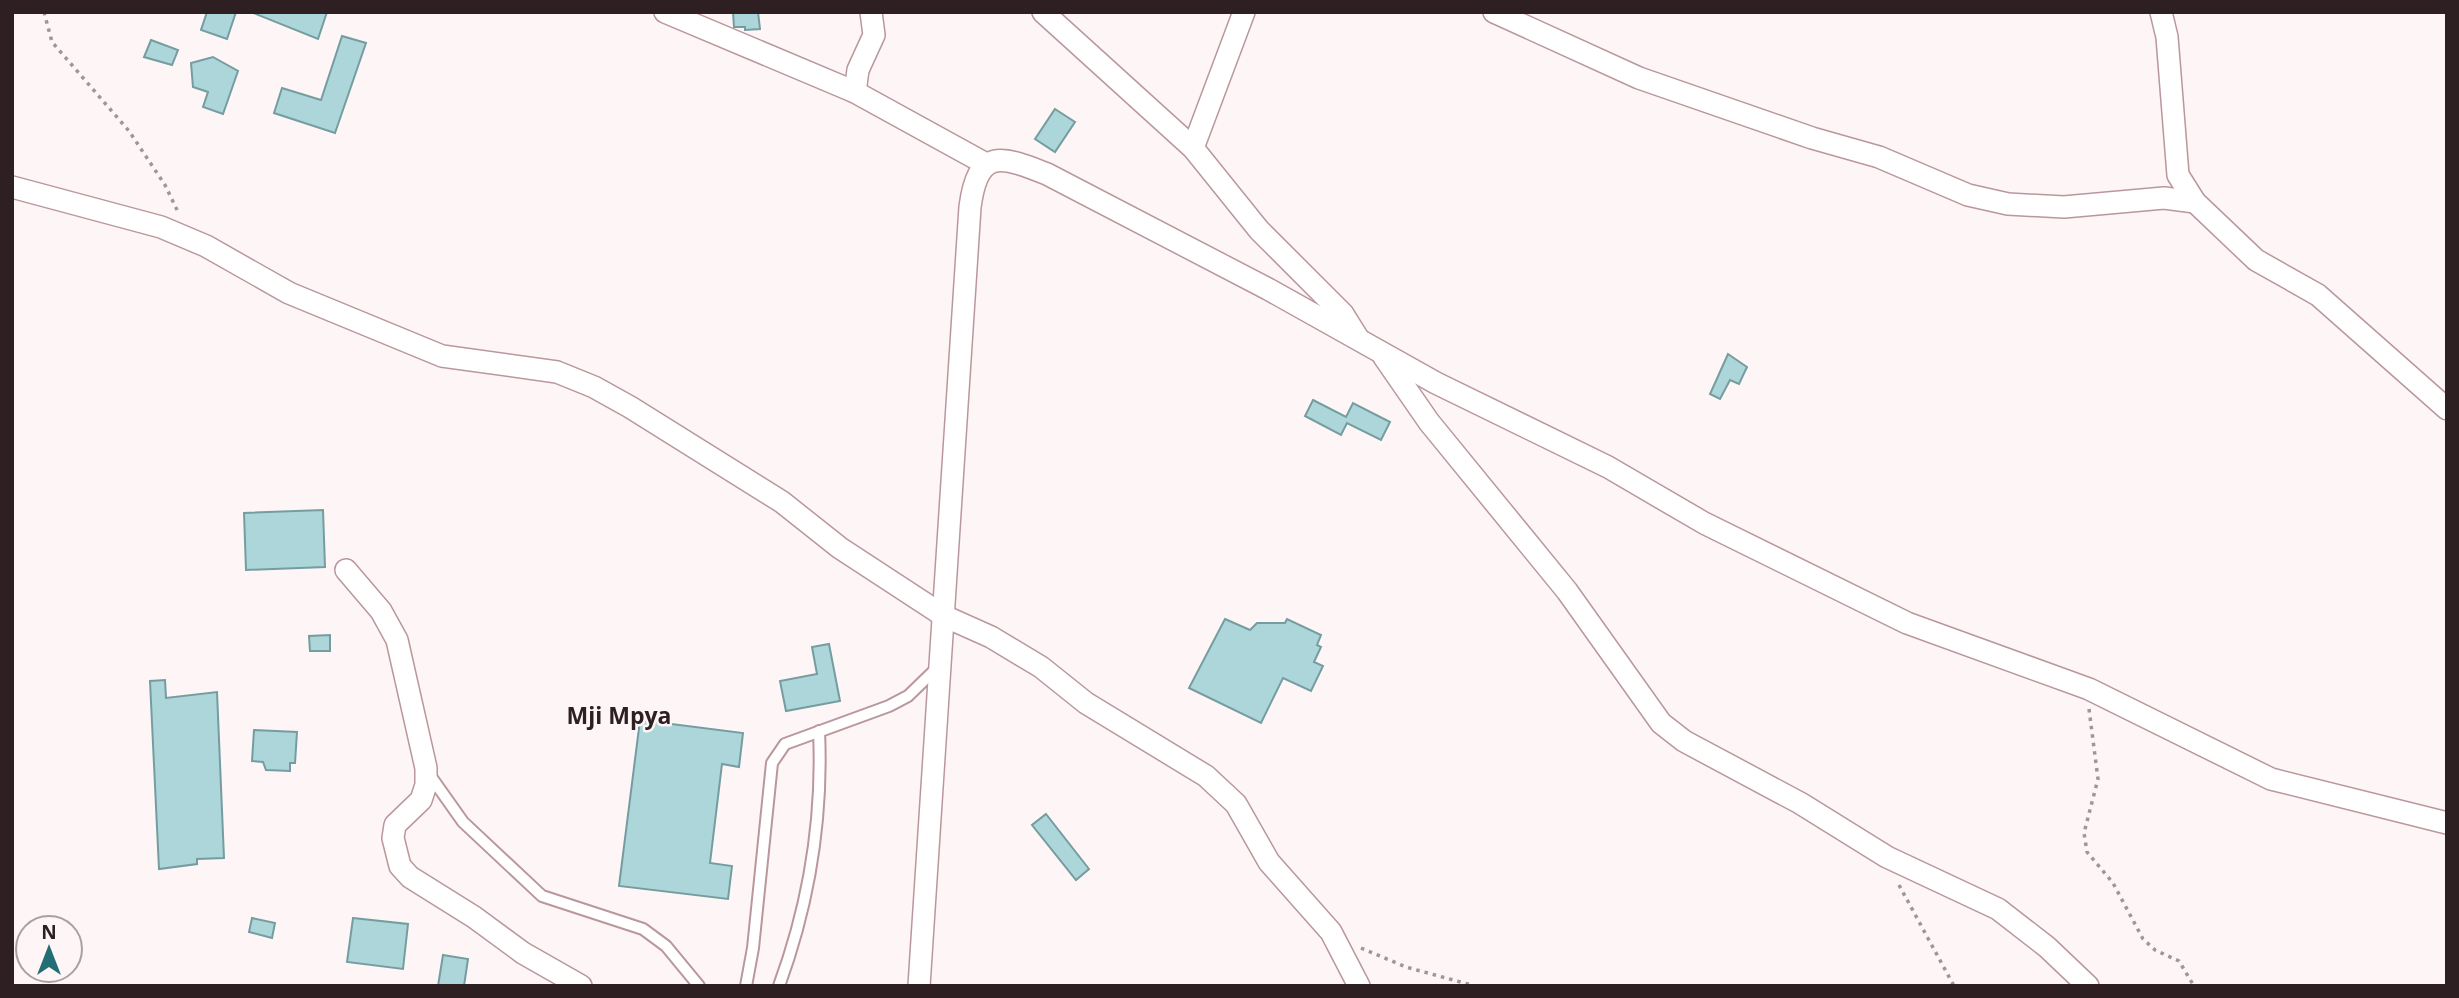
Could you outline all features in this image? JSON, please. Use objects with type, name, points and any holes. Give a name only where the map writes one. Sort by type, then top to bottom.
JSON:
[{"type":"street","points":[[665,12],[855,92],[986,164]]},
{"type":"street","points":[[855,92],[858,70],[874,35],[871,12]]},
{"type":"street","points":[[1043,12],[1118,76],[1193,148],[1259,230],[1343,314],[1359,340]]},
{"type":"street","points":[[1193,148],[1244,12]]},
{"type":"street","points":[[1494,12],[1639,78],[1812,138],[1879,158],[1968,195],[2008,204],[2064,207],[2164,198],[2196,202]]},
{"type":"street","points":[[2161,12],[2167,37],[2178,175],[2196,202],[2256,260],[2318,295],[2447,409]]},
{"type":"street","points":[[919,986],[933,810],[939,667],[970,206],[977,173],[986,164],[1000,160],[1014,161],[1047,174],[1436,383],[1608,467],[1704,523],[1907,622],[2089,689],[2271,779],[2447,823]]},
{"type":"street","points":[[12,187],[161,227],[194,241],[289,293],[442,356],[557,372],[594,387],[782,502],[840,548],[944,616],[991,637],[1041,667],[1086,703],[1206,776],[1236,804],[1269,862],[1331,932],[1359,986]]},
{"type":"street","points":[[1381,352],[1429,422],[1567,591],[1661,723],[1684,741],[1790,797],[1887,857],[1998,909],[2047,947],[2088,986]]},
{"type":"street","points":[[346,570],[381,611],[397,640],[426,768],[426,785],[421,800],[395,825],[393,838],[400,866],[410,877],[474,917],[523,953],[580,986]]},
{"type":"lane","points":[[746,986],[753,948],[772,763],[785,744],[908,696],[939,667]]},
{"type":"lane","points":[[779,986],[808,889],[821,773],[819,731]]},
{"type":"lane","points":[[426,768],[463,822],[542,896],[643,929],[666,946],[699,986]]},
{"type":"path","points":[[44,12],[52,42],[129,131],[173,198],[194,241]]},
{"type":"path","points":[[2089,689],[2090,729],[2098,779],[2084,833],[2087,852],[2113,883],[2143,939],[2155,950],[2179,961],[2194,986]]},
{"type":"path","points":[[1887,857],[1904,897],[1922,922],[1954,986]]},
{"type":"path","points":[[1331,932],[1406,967],[1475,986]]},
{"type":"building","points":[[207,12],[236,12],[227,39],[201,30]]},
{"type":"building","points":[[251,12],[327,12],[318,39]]},
{"type":"building","points":[[733,12],[758,12],[760,29],[745,30],[745,27],[734,27]]},
{"type":"building","points":[[342,36],[366,43],[335,133],[274,113],[282,88],[321,100]]},
{"type":"building","points":[[151,40],[178,50],[172,65],[144,57]]},
{"type":"building","points":[[213,57],[238,71],[223,114],[203,107],[208,92],[193,87],[191,63]]},
{"type":"building","points":[[1055,109],[1075,122],[1055,152],[1035,139]]},
{"type":"building","points":[[1728,354],[1747,367],[1739,384],[1730,380],[1720,399],[1710,394]]},
{"type":"building","points":[[1313,400],[1346,417],[1353,403],[1390,422],[1381,440],[1347,423],[1341,435],[1305,416]]},
{"type":"building","points":[[323,510],[325,567],[246,570],[244,513]]},
{"type":"building","points":[[1225,619],[1250,630],[1257,623],[1285,623],[1287,619],[1321,635],[1317,645],[1321,647],[1314,662],[1323,666],[1311,691],[1283,678],[1261,723],[1189,688]]},
{"type":"building","points":[[330,635],[330,651],[310,651],[309,636]]},
{"type":"building","points":[[829,644],[840,701],[786,711],[780,681],[817,674],[812,647]]},
{"type":"building","points":[[165,680],[166,698],[217,692],[224,858],[197,859],[197,864],[159,869],[150,681]]},
{"type":"building","points":[[640,720],[743,733],[739,767],[722,764],[710,863],[732,866],[728,899],[619,886]]},
{"type":"building","points":[[254,730],[297,732],[295,763],[290,763],[290,771],[266,770],[263,762],[252,761]]},
{"type":"building","points":[[1046,814],[1089,869],[1076,880],[1032,825]]},
{"type":"building","points":[[252,918],[275,923],[272,938],[249,932]]},
{"type":"building","points":[[353,918],[408,924],[403,969],[347,962]]},
{"type":"building","points":[[443,955],[468,959],[464,986],[438,986]]},
{"type":"district","name":"Mji Mpya","points":[[619,715]]}]
